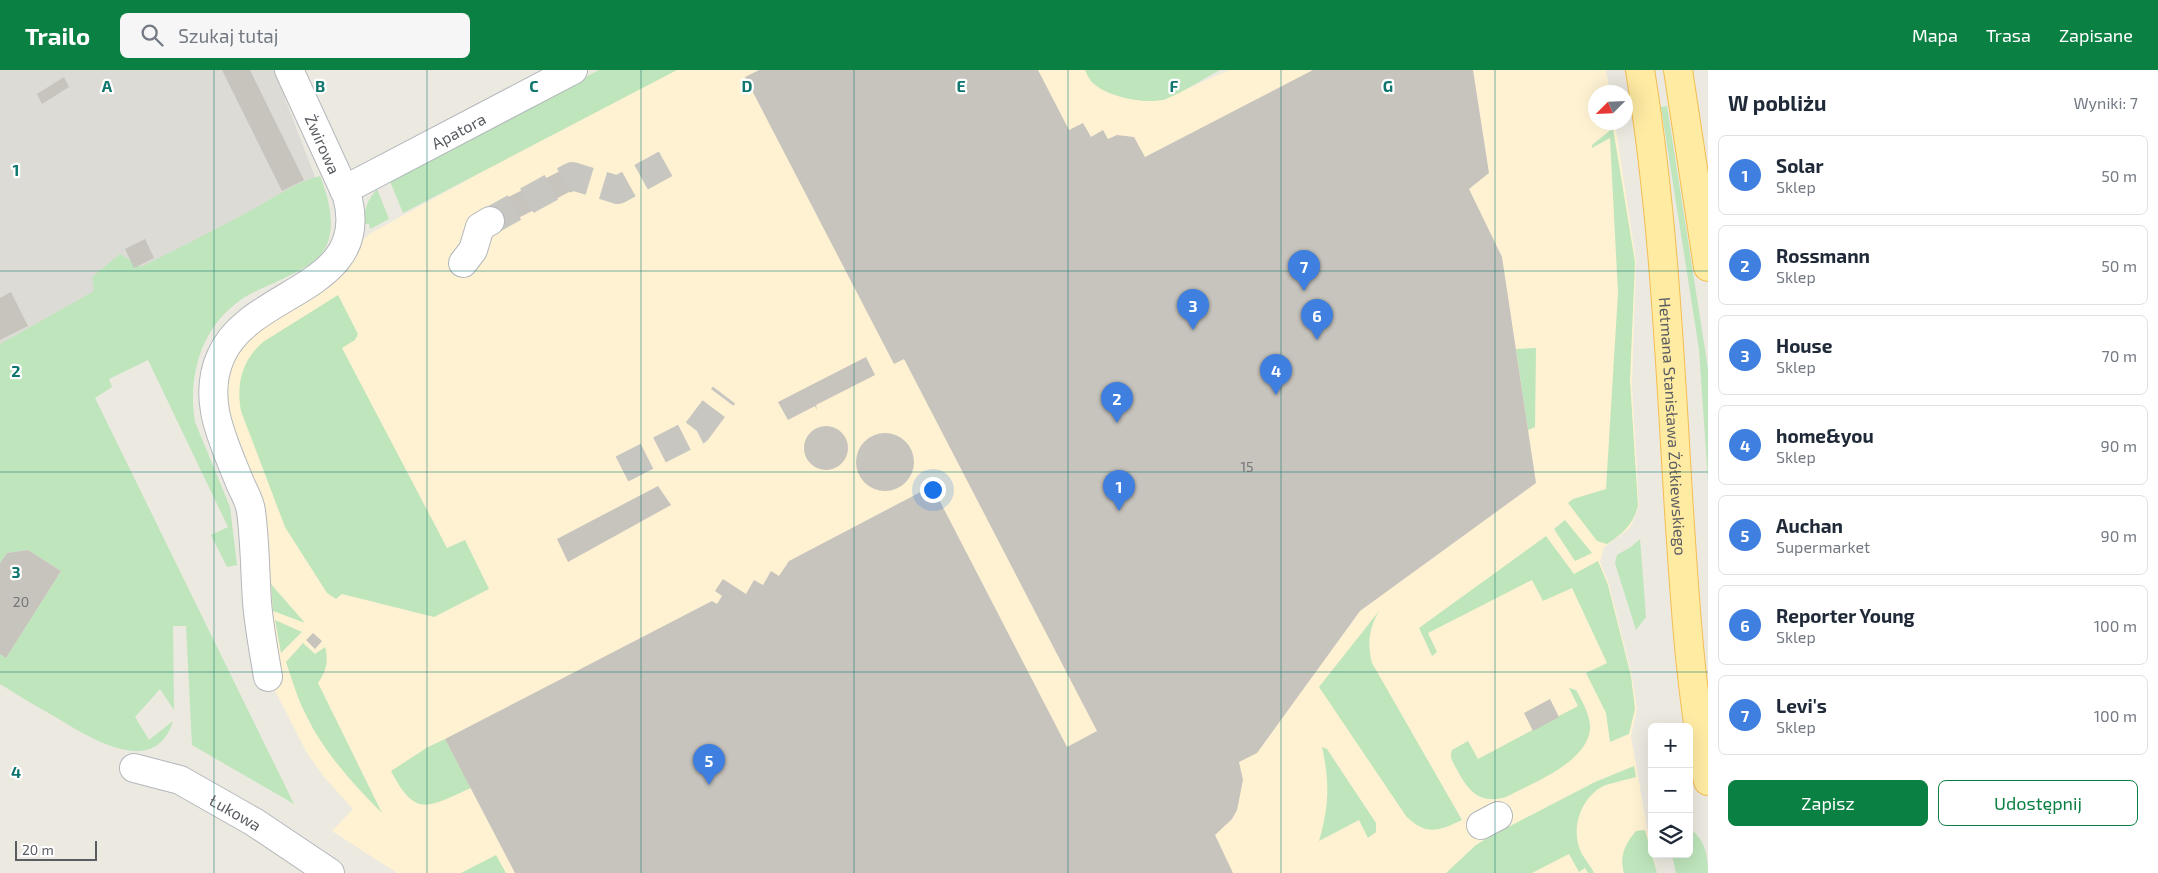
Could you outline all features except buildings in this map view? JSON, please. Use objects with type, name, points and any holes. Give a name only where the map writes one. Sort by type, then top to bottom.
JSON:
[{"type":"main road","name":"Hetmana Stanisława Żółkiewskiego","points":[[1640,70],[1651,136],[1662,244],[1687,638],[1708,781]]},
{"type":"main road","points":[[1678,70],[1708,267]]},
{"type":"street","name":"Żwirowa","points":[[268,677],[257,604],[251,509],[217,424],[213,407],[216,368],[226,346],[240,328],[257,314],[316,281],[337,260],[344,245],[349,224],[349,208],[344,190],[289,70]]},
{"type":"street","name":"Apatora","points":[[344,190],[573,70]]},
{"type":"street","points":[[463,263],[474,250],[480,227],[490,221]]},
{"type":"street","name":"Łukowa","points":[[134,768],[180,780],[254,822],[330,873]]},
{"type":"shaded area","points":[[0,70],[274,70],[317,182],[0,350]]},
{"type":"shaded area","points":[[667,70],[1089,70],[1097,82],[1169,97],[1229,70],[1606,70],[1609,85],[1588,85],[1588,130],[1616,130],[1636,261],[1632,384],[1639,507],[1630,528],[1604,547],[1600,562],[1609,584],[1632,676],[1637,709],[1631,736],[1648,834],[1648,858],[1653,858],[1657,873],[397,873],[332,831],[353,809],[324,777],[307,753],[268,677],[216,368],[337,260],[371,233]]},
{"type":"green space","points":[[599,70],[677,70],[403,213],[390,181]]},
{"type":"green space","points":[[1085,70],[1220,70],[1173,96],[1158,101],[1149,101],[1117,96],[1099,88],[1088,77]]},
{"type":"green space","points":[[1667,106],[1708,369],[1708,481],[1699,349],[1661,107]]},
{"type":"green space","points":[[1611,130],[1613,130],[1635,262],[1630,380],[1638,506],[1633,519],[1626,528],[1607,544],[1597,541],[1568,503],[1573,499],[1606,489],[1618,293],[1610,138],[1592,148],[1592,145]]},
{"type":"green space","points":[[320,176],[329,204],[331,225],[327,245],[322,253],[300,270],[243,298],[222,316],[204,343],[195,374],[193,406],[195,422],[230,507],[237,565],[227,567],[211,535],[228,527],[148,360],[109,379],[112,387],[95,398],[294,804],[192,745],[186,626],[173,626],[174,710],[160,689],[135,717],[149,740],[173,721],[164,739],[152,748],[137,751],[120,749],[103,743],[70,726],[0,684],[0,654],[6,658],[61,571],[28,550],[7,553],[0,563],[0,344],[94,291],[92,277],[120,254],[141,267],[235,219],[292,187]]},
{"type":"green space","points":[[377,189],[389,219],[370,229],[369,224],[364,224],[365,214],[368,201]]},
{"type":"green space","points":[[338,295],[358,334],[355,340],[342,348],[447,548],[465,540],[489,589],[434,617],[342,594],[336,599],[327,593],[285,527],[241,411],[239,391],[242,373],[256,349],[263,342]]},
{"type":"green space","points":[[1536,348],[1535,427],[1528,430],[1516,349]]},
{"type":"green space","points":[[1565,520],[1592,553],[1575,561],[1554,529]]},
{"type":"green space","points":[[1546,536],[1574,574],[1598,561],[1608,585],[1631,676],[1635,709],[1629,734],[1610,742],[1606,713],[1586,673],[1607,663],[1572,588],[1543,601],[1532,580],[1428,633],[1437,652],[1432,656],[1419,628]]},
{"type":"green space","points":[[1640,539],[1646,617],[1636,630],[1615,563],[1617,555]]},
{"type":"green space","points":[[271,584],[305,623],[273,611]]},
{"type":"green space","points":[[1379,611],[1370,636],[1372,663],[1462,820],[1446,827],[1433,830],[1426,829],[1420,827],[1406,816],[1319,687]]},
{"type":"green space","points":[[275,620],[302,632],[281,653]]},
{"type":"green space","points":[[303,643],[315,654],[325,647],[326,666],[318,683],[382,813],[349,778],[329,753],[302,707],[286,662]]},
{"type":"green space","points":[[1569,688],[1576,690],[1586,709],[1590,724],[1587,741],[1579,752],[1557,770],[1506,797],[1488,799],[1475,794],[1460,776],[1453,762],[1452,750],[1468,741],[1478,759],[1578,706]]},
{"type":"green space","points":[[445,739],[471,788],[433,804],[424,805],[416,802],[408,797],[391,771],[428,747]]},
{"type":"green space","points":[[1322,747],[1327,749],[1376,823],[1376,832],[1368,838],[1359,820],[1319,841],[1325,817],[1327,794]]},
{"type":"green space","points":[[1634,766],[1636,777],[1606,785],[1597,790],[1584,805],[1580,814],[1577,824],[1578,845],[1594,873],[1588,873],[1585,868],[1579,872],[1569,854],[1532,873],[1446,873],[1476,845],[1489,837],[1595,782]]},
{"type":"green space","points":[[1645,830],[1648,841],[1648,858],[1653,858],[1657,873],[1624,873],[1622,861],[1624,850],[1636,831]]},
{"type":"green space","points":[[1693,831],[1699,837],[1705,848],[1708,873],[1676,873],[1673,858],[1693,858]]},
{"type":"green space","points":[[496,855],[506,873],[461,873]]},
{"type":"tunnel","points":[[490,221],[572,176],[618,190],[676,158]]},
{"type":"tunnel","points":[[622,469],[697,431],[724,395]]},
{"type":"place","name":"Levi's","points":[[1304,291]]},
{"type":"place","name":"House","points":[[1193,330]]},
{"type":"place","name":"Reporter Young","points":[[1317,340]]},
{"type":"place","name":"home&you","points":[[1276,395]]},
{"type":"place","name":"Rossmann","points":[[1117,423]]},
{"type":"place","name":"Solar","points":[[1119,511]]},
{"type":"place","name":"Auchan","points":[[709,785]]}]
